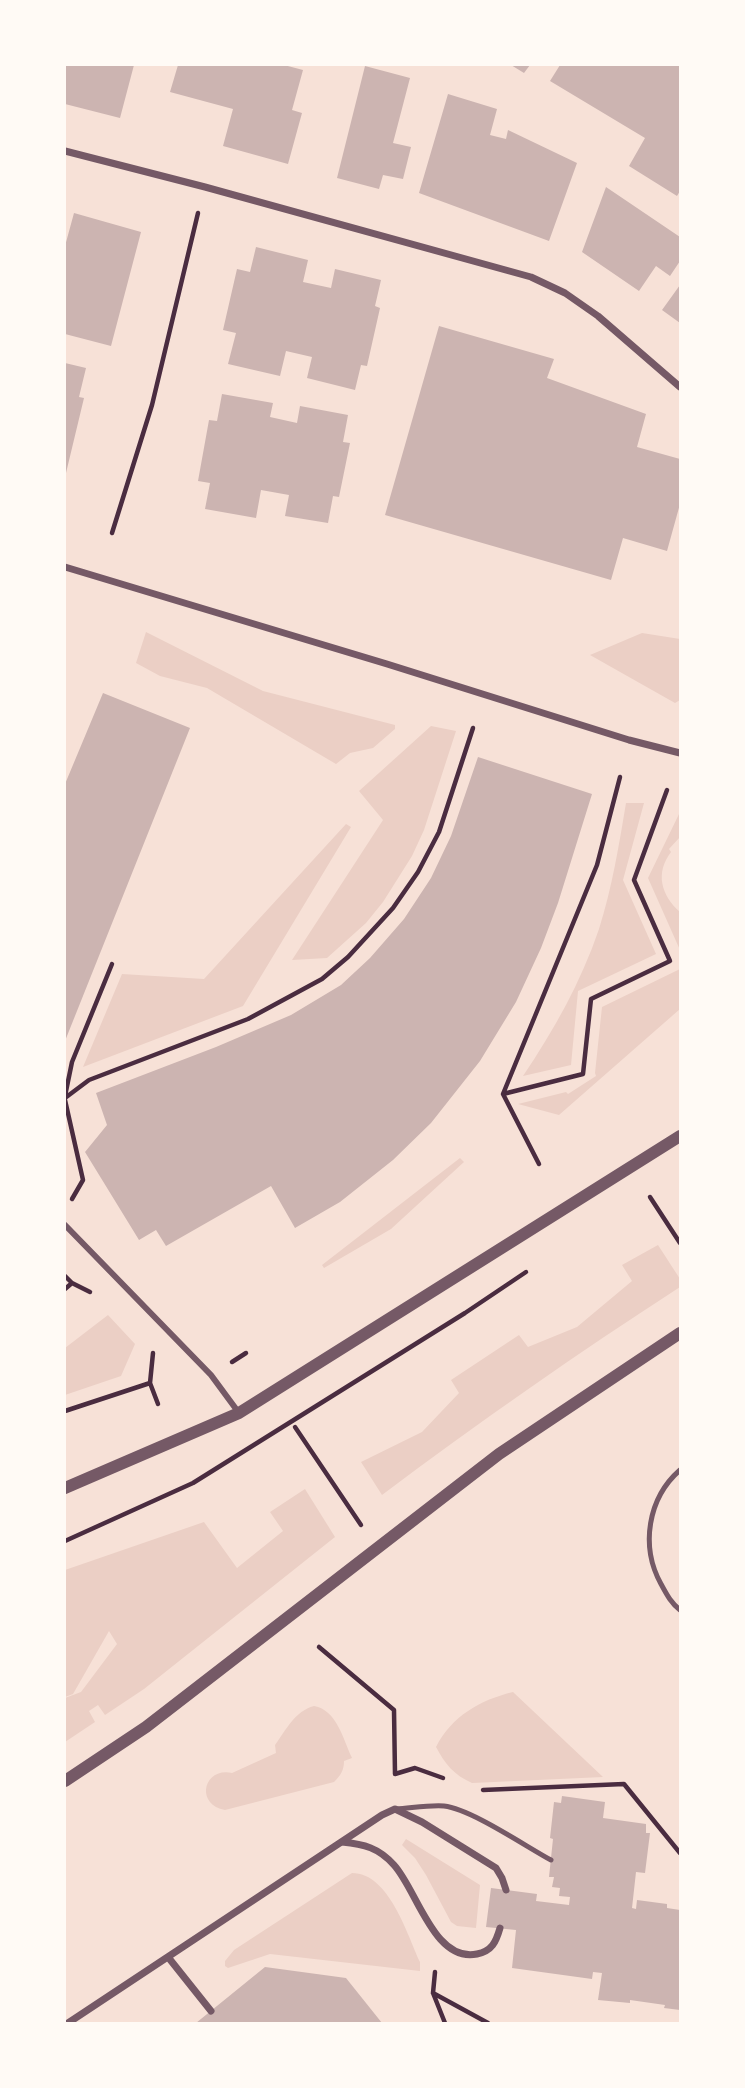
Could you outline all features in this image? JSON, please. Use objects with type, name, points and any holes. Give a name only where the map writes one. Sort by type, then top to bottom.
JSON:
[{"type":"street","points":[[65,151],[531,277],[565,293],[598,316],[680,387]]},
{"type":"street","points":[[65,567],[629,740],[680,753]]},
{"type":"street","points":[[65,1488],[239,1413],[680,1136]]},
{"type":"street","points":[[65,1225],[211,1375],[239,1413]]},
{"type":"street","points":[[65,1781],[146,1727],[499,1454],[680,1333]]},
{"type":"street","points":[[68,2023],[382,1815],[395,1810],[422,1822],[496,1868],[506,1890]]},
{"type":"street","points":[[341,1842],[364,1844],[378,1850],[393,1863],[405,1878],[432,1929],[447,1947],[473,1955],[485,1952],[495,1944],[500,1928]]},
{"type":"street","points":[[167,1957],[211,2011]]},
{"type":"lane","points":[[680,1469],[667,1483],[652,1511],[648,1544],[655,1574],[671,1603],[680,1610]]},
{"type":"lane","points":[[395,1810],[429,1806],[447,1807],[468,1813],[551,1860]]},
{"type":"path","points":[[112,533],[152,405],[200,207]]},
{"type":"path","points":[[65,1098],[89,1080],[248,1018],[322,979],[348,957],[393,908],[418,872],[439,832],[473,728]]},
{"type":"path","points":[[503,1094],[597,865],[620,776]]},
{"type":"path","points":[[503,1094],[583,1074],[591,999],[670,961],[634,880],[667,790]]},
{"type":"path","points":[[71,1200],[83,1180],[65,1098],[72,1062],[112,964]]},
{"type":"path","points":[[503,1094],[540,1164]]},
{"type":"path","points":[[650,1197],[680,1244]]},
{"type":"path","points":[[65,1276],[72,1283],[65,1289]]},
{"type":"path","points":[[153,1351],[150,1383],[158,1404]]},
{"type":"path","points":[[65,1411],[150,1383]]},
{"type":"path","points":[[295,1427],[364,1530]]},
{"type":"path","points":[[319,1647],[394,1710],[395,1774],[415,1768],[447,1780]]},
{"type":"path","points":[[482,1790],[624,1784],[680,1853]]},
{"type":"path","points":[[435,1972],[433,1993],[445,2023]]},
{"type":"path","points":[[433,1993],[488,2023]]},
{"type":"shaded area","points":[[146,632],[263,691],[395,725],[395,729],[373,748],[350,753],[336,764],[207,688],[160,676],[136,663]]},
{"type":"shaded area","points":[[642,633],[680,639],[680,700],[675,703],[590,655]]},
{"type":"shaded area","points":[[431,726],[456,731],[424,830],[412,856],[383,902],[366,923],[327,958],[292,960],[383,820],[359,791]]},
{"type":"shaded area","points":[[626,803],[644,803],[623,880],[656,954],[578,991],[571,1065],[523,1076],[566,1005],[592,949],[604,914]]},
{"type":"shaded area","points":[[680,812],[680,837],[669,849],[671,852],[663,868],[662,883],[668,898],[680,912],[680,950],[648,878]]},
{"type":"shaded area","points":[[346,824],[351,827],[243,1006],[83,1067],[122,974],[204,979]]},
{"type":"shaded area","points":[[680,969],[680,1009],[559,1115],[518,1104],[566,1092],[568,1094],[596,1076],[602,1007]]},
{"type":"shaded area","points":[[460,1158],[464,1162],[391,1229],[324,1268],[322,1265]]},
{"type":"shaded area","points":[[658,1245],[680,1279],[680,1287],[529,1388],[382,1495],[361,1462],[422,1432],[459,1393],[451,1380],[519,1335],[528,1347],[577,1327],[632,1281],[622,1265]]},
{"type":"shaded area","points":[[108,1315],[135,1344],[121,1376],[65,1395],[65,1348]]},
{"type":"shaded area","points":[[305,1489],[335,1537],[144,1689],[105,1715],[98,1705],[89,1711],[95,1722],[65,1742],[65,1698],[81,1692],[117,1644],[109,1631],[73,1694],[65,1697],[65,1570],[204,1522],[237,1568],[283,1531],[270,1512]]},
{"type":"shaded area","points":[[513,1692],[603,1777],[472,1783],[455,1773],[436,1747],[450,1726],[478,1705]]},
{"type":"shaded area","points":[[314,1706],[334,1719],[352,1758],[344,1761],[342,1772],[334,1782],[225,1810],[215,1807],[209,1801],[206,1787],[214,1776],[232,1773],[276,1753],[275,1745],[292,1722],[301,1712]]},
{"type":"shaded area","points":[[406,1839],[480,1885],[476,1928],[457,1926],[451,1922],[426,1875],[402,1845]]},
{"type":"shaded area","points":[[352,1873],[365,1876],[386,1894],[409,1936],[420,1962],[420,1971],[270,1954],[228,1968],[225,1966],[225,1961],[234,1950]]},
{"type":"building","points":[[65,65],[134,65],[120,118],[65,104]]},
{"type":"building","points":[[178,65],[284,65],[303,70],[292,110],[302,113],[288,164],[223,146],[233,109],[170,92]]},
{"type":"building","points":[[511,65],[530,65],[524,73]]},
{"type":"building","points":[[560,65],[680,65],[680,191],[677,196],[629,166],[645,138],[550,81]]},
{"type":"building","points":[[365,66],[410,78],[393,143],[411,147],[403,179],[383,175],[379,189],[337,178]]},
{"type":"building","points":[[448,94],[497,109],[490,135],[506,139],[508,130],[577,163],[549,241],[419,193]]},
{"type":"building","points":[[606,187],[680,237],[680,261],[670,276],[656,266],[639,291],[582,252]]},
{"type":"building","points":[[74,213],[141,232],[111,346],[65,334],[65,246]]},
{"type":"building","points":[[256,247],[308,260],[303,282],[331,288],[335,269],[381,280],[375,306],[380,308],[367,366],[361,365],[355,390],[307,378],[312,357],[286,351],[280,376],[228,364],[236,333],[223,330],[237,269],[250,272]]},
{"type":"building","points":[[680,285],[680,323],[662,310]]},
{"type":"building","points":[[439,326],[554,359],[547,378],[646,414],[637,447],[680,459],[680,504],[667,551],[623,538],[611,580],[385,515]]},
{"type":"building","points":[[65,363],[86,368],[79,397],[84,398],[66,473]]},
{"type":"building","points":[[222,394],[273,403],[270,417],[297,423],[300,406],[348,415],[343,442],[350,443],[339,497],[333,496],[328,523],[285,516],[289,495],[261,490],[256,518],[205,509],[210,483],[198,481],[209,420],[217,421]]},
{"type":"building","points":[[103,693],[190,728],[65,1041],[65,784]]},
{"type":"building","points":[[478,757],[592,794],[541,948],[516,1002],[480,1061],[431,1123],[393,1160],[340,1202],[295,1228],[271,1186],[166,1246],[156,1230],[139,1240],[85,1152],[107,1125],[96,1093],[291,1015],[341,985],[370,958],[404,919],[431,878],[451,836]]},
{"type":"building","points":[[562,1796],[605,1802],[603,1818],[646,1824],[646,1833],[650,1833],[645,1873],[636,1872],[632,1908],[636,1909],[637,1900],[667,1904],[667,1908],[680,1910],[680,2010],[630,2000],[630,2003],[598,2000],[602,1973],[593,1972],[592,1979],[512,1968],[516,1930],[486,1927],[491,1888],[537,1894],[536,1901],[569,1905],[570,1897],[559,1896],[560,1888],[552,1887],[554,1877],[549,1877],[554,1802],[561,1803]]},
{"type":"building","points":[[265,1967],[346,1978],[382,2023],[196,2023]]}]
